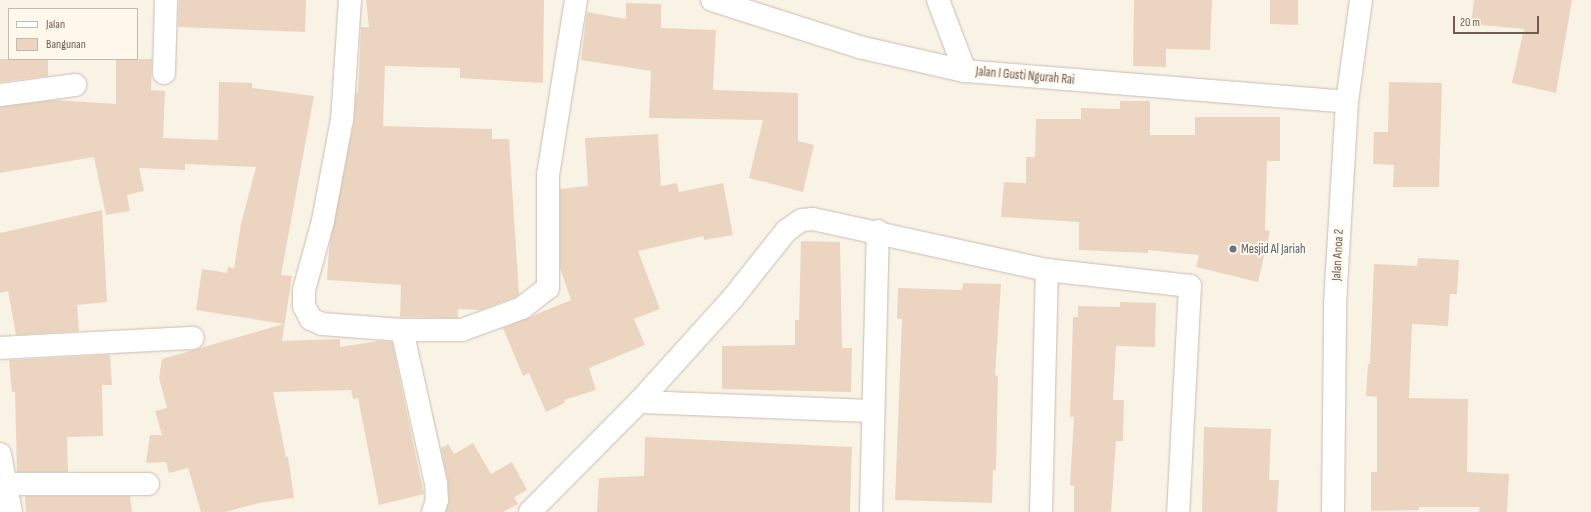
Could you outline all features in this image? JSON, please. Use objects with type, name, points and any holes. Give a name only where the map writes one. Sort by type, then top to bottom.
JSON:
[{"type":"street","points":[[164,73],[166,0]]},
{"type":"street","points":[[350,0],[342,119],[323,221],[304,290],[304,306],[311,319],[322,324],[402,330],[462,330],[522,308],[548,288],[548,175],[576,0]]},
{"type":"street","name":"Jalan I Gusti Ngurah Rai","points":[[712,0],[859,47],[965,71],[1347,102]]},
{"type":"street","points":[[938,0],[965,71]]},
{"type":"street","name":"Jalan Anoa 2","points":[[1333,512],[1335,304],[1347,102],[1361,0]]},
{"type":"street","points":[[0,94],[75,85]]},
{"type":"street","points":[[530,512],[639,402],[732,299],[793,224],[813,219],[878,231],[1047,270],[1190,286],[1178,512]]},
{"type":"street","points":[[871,512],[878,231]]},
{"type":"street","points":[[1041,512],[1047,270]]},
{"type":"street","points":[[402,330],[436,483],[437,500],[433,512]]},
{"type":"street","points":[[0,348],[193,338]]},
{"type":"street","points":[[639,402],[873,411]]},
{"type":"street","points":[[0,454],[11,512]]},
{"type":"street","points":[[6,484],[148,484]]},
{"type":"building","points":[[179,0],[306,0],[305,32],[178,27]]},
{"type":"building","points":[[366,0],[544,0],[543,83],[460,78],[460,68],[385,66],[383,126],[492,129],[492,139],[509,139],[519,294],[516,297],[481,310],[458,309],[458,318],[400,317],[401,285],[327,280],[329,248],[354,121],[356,93],[358,93],[361,27],[369,27]]},
{"type":"building","points":[[1134,0],[1212,0],[1210,50],[1166,49],[1166,67],[1133,66]]},
{"type":"building","points":[[1270,0],[1298,0],[1298,25],[1270,24]]},
{"type":"building","points":[[1474,0],[1572,0],[1556,93],[1512,83],[1524,29],[1471,24]]},
{"type":"building","points":[[626,3],[661,4],[661,28],[716,30],[713,90],[798,93],[798,141],[814,145],[803,192],[749,178],[763,120],[649,118],[651,71],[581,60],[587,12],[626,19]]},
{"type":"building","points":[[0,59],[48,60],[48,76],[0,82]]},
{"type":"building","points":[[138,59],[152,59],[151,90],[165,91],[163,138],[218,140],[219,82],[252,83],[252,88],[314,96],[281,275],[292,276],[282,341],[340,339],[340,347],[378,341],[392,342],[424,494],[379,505],[358,398],[353,399],[351,390],[273,392],[286,457],[288,457],[294,498],[259,503],[225,512],[201,512],[188,468],[169,473],[166,462],[146,463],[150,435],[162,435],[155,411],[167,408],[159,378],[162,359],[284,324],[196,310],[202,269],[227,273],[228,267],[234,268],[241,224],[256,167],[185,164],[185,170],[139,168],[144,191],[127,195],[130,211],[106,215],[94,157],[0,173],[0,107],[54,100],[116,104],[116,60]]},
{"type":"building","points":[[1389,82],[1442,83],[1439,187],[1393,187],[1394,165],[1373,164],[1374,132],[1388,132]]},
{"type":"building","points":[[1120,101],[1150,101],[1150,135],[1195,135],[1195,117],[1280,117],[1280,161],[1267,161],[1265,230],[1270,231],[1258,282],[1196,267],[1199,255],[1148,250],[1148,253],[1079,250],[1079,222],[1001,217],[1004,182],[1026,183],[1026,157],[1035,157],[1036,119],[1081,119],[1081,108],[1120,109]]},
{"type":"building","points":[[658,134],[661,186],[677,183],[679,192],[723,183],[733,235],[704,240],[703,236],[638,251],[660,309],[634,319],[645,345],[589,368],[596,390],[564,400],[565,403],[546,412],[529,373],[523,376],[503,328],[571,300],[560,268],[560,189],[588,186],[585,138]]},
{"type":"building","points":[[102,210],[107,302],[77,305],[79,331],[16,335],[8,291],[0,293],[0,233]]},
{"type":"building","points":[[801,241],[840,242],[842,348],[852,348],[851,392],[722,389],[722,346],[795,345],[795,320],[799,320]]},
{"type":"building","points":[[1418,258],[1459,260],[1457,294],[1450,294],[1448,326],[1412,324],[1409,398],[1468,399],[1467,472],[1509,474],[1507,512],[1479,512],[1480,507],[1419,507],[1419,510],[1371,511],[1371,472],[1377,472],[1377,397],[1366,396],[1368,364],[1370,364],[1374,264],[1417,266]]},
{"type":"building","points":[[963,283],[1001,284],[995,375],[998,376],[996,470],[993,470],[992,503],[895,500],[902,319],[897,319],[898,288],[962,290]]},
{"type":"building","points":[[1120,302],[1156,303],[1155,347],[1116,346],[1113,400],[1124,400],[1123,441],[1116,441],[1111,512],[1074,512],[1074,486],[1070,485],[1074,417],[1070,417],[1073,317],[1078,317],[1078,306],[1120,307]]},
{"type":"building","points":[[110,355],[112,385],[102,385],[103,436],[67,437],[68,472],[17,472],[15,392],[12,392],[9,360]]},
{"type":"building","points":[[1204,427],[1271,429],[1269,480],[1279,480],[1277,512],[1202,512]]},
{"type":"building","points":[[645,437],[852,447],[850,512],[597,512],[599,478],[644,476]]},
{"type":"building","points":[[473,443],[491,474],[512,462],[527,490],[514,497],[518,504],[503,512],[446,512],[449,500],[448,482],[441,448],[448,444],[454,454]]},
{"type":"building","points":[[25,496],[130,496],[132,512],[26,512]]},
{"type":"place","name":"Mesjid Al Jariah","points":[[1233,249]]}]
